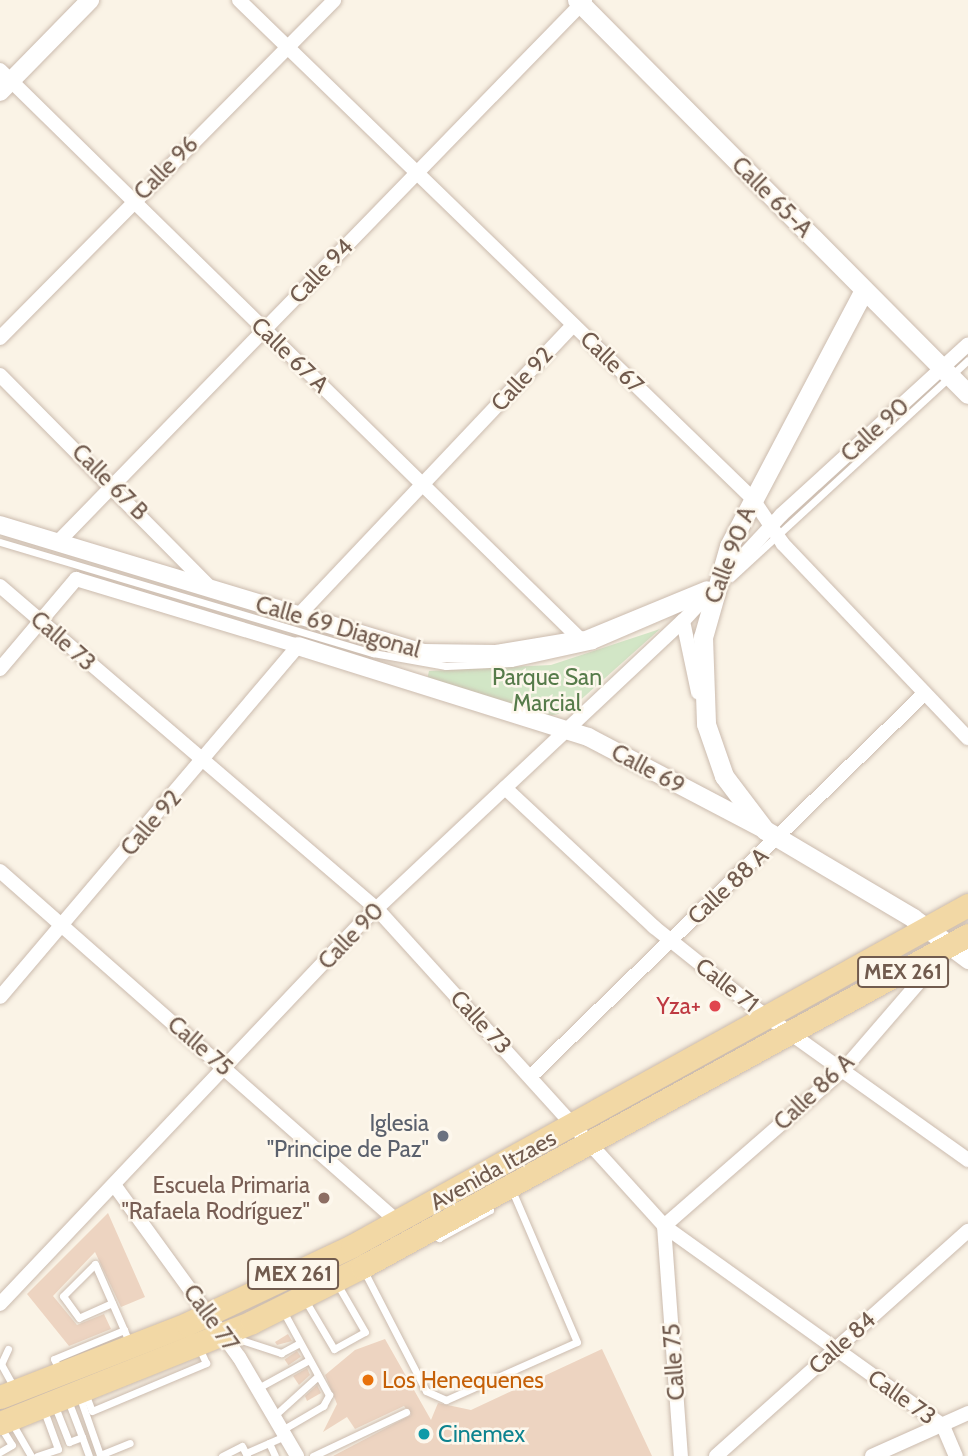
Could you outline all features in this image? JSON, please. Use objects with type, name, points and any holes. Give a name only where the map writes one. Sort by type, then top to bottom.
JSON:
[{"type":"main road","name":"Calle 65-A","points":[[581,1],[864,290],[957,379]]},
{"type":"main road","name":"Calle 90 A","points":[[771,834],[724,776],[706,724],[703,637],[712,589],[752,498],[864,290]]},
{"type":"main road","name":"Calle 69","points":[[771,834],[927,928],[962,946]]},
{"type":"main road","name":"Avenida Itzaes","points":[[4,1392],[61,1374],[128,1338],[209,1314],[352,1246],[968,905]]},
{"type":"main road","name":"Avenida Itzaes","points":[[3,1423],[223,1334],[335,1281],[791,1034],[962,946]]},
{"type":"street","points":[[4,81],[90,0]]},
{"type":"street","name":"Calle 67","points":[[239,0],[776,522],[925,694],[968,738]]},
{"type":"street","name":"Calle 96","points":[[0,338],[334,0]]},
{"type":"street","name":"Calle 94","points":[[58,542],[265,331],[581,1]]},
{"type":"street","name":"Calle 67 A","points":[[4,81],[265,331],[580,640]]},
{"type":"street","name":"Calle 92","points":[[297,617],[573,324]]},
{"type":"street","name":"Calle 90","points":[[0,1304],[377,909],[683,621],[776,522],[957,379],[968,344]]},
{"type":"street","name":"Calle 67 B","points":[[0,375],[114,485],[215,592]]},
{"type":"street","name":"Calle 69 Diagonal","points":[[0,525],[297,617],[441,654],[496,654],[580,640],[712,589]]},
{"type":"street","points":[[0,669],[76,579],[298,646]]},
{"type":"street","name":"Calle 73","points":[[0,586],[377,909],[664,1226],[943,1426],[956,1456]]},
{"type":"street","points":[[683,621],[706,724]]},
{"type":"street","name":"Calle 92","points":[[0,997],[204,762],[298,646]]},
{"type":"street","name":"Calle 69","points":[[298,646],[564,733],[588,737],[771,834]]},
{"type":"street","name":"Calle 88 A","points":[[531,1076],[771,834],[925,694]]},
{"type":"street","name":"Calle 71","points":[[505,788],[669,939],[768,1017],[968,1160]]},
{"type":"street","name":"Calle 75","points":[[0,871],[398,1222]]},
{"type":"street","name":"Calle 86 A","points":[[664,1226],[844,1069],[962,946]]},
{"type":"street","name":"Calle 77","points":[[115,1186],[223,1334],[297,1456]]},
{"type":"street","name":"Calle 75","points":[[664,1226],[681,1456]]},
{"type":"street","name":"Calle 84","points":[[716,1456],[968,1231]]},
{"type":"street","points":[[872,1456],[968,1413]]},
{"type":"lane","points":[[957,379],[968,360]]},
{"type":"lane","points":[[0,542],[381,655],[446,666],[512,663],[593,645],[712,589]]},
{"type":"lane","points":[[352,1246],[426,1391],[446,1399],[577,1342],[501,1192]]},
{"type":"lane","points":[[112,1303],[79,1318],[63,1296],[95,1265],[128,1338]]},
{"type":"lane","points":[[303,1296],[334,1349],[365,1332],[335,1281]]},
{"type":"lane","points":[[222,1456],[242,1446],[246,1455],[269,1443],[323,1406],[328,1395],[281,1307]]},
{"type":"lane","points":[[223,1334],[281,1353],[300,1343]]},
{"type":"lane","points":[[4,1392],[1,1364],[8,1349]]},
{"type":"lane","points":[[258,1388],[309,1360]]},
{"type":"lane","points":[[274,1416],[318,1376]]},
{"type":"lane","points":[[65,1399],[69,1442],[82,1437]]},
{"type":"lane","points":[[65,1399],[89,1456]]},
{"type":"lane","points":[[65,1399],[100,1455],[130,1443]]},
{"type":"lane","points":[[37,1456],[58,1449],[65,1399]]},
{"type":"lane","points":[[313,1456],[406,1412]]},
{"type":"lane","points":[[0,1452],[12,1446],[3,1423]]},
{"type":"lane","points":[[3,1423],[31,1456]]},
{"type":"lane","points":[[269,1443],[275,1456]]},
{"type":"green space","name":"Parque San Marcial","points":[[660,629],[567,712],[541,718],[427,680],[429,671],[551,665]]},
{"type":"building","points":[[108,1213],[145,1297],[121,1307],[95,1252],[53,1296],[77,1325],[104,1314],[111,1329],[69,1346],[27,1294]]},
{"type":"building","points":[[288,1334],[292,1341],[277,1345],[275,1342]]},
{"type":"building","points":[[385,1339],[431,1420],[438,1403],[471,1410],[602,1349],[652,1456],[333,1456],[411,1415],[404,1406],[355,1429],[347,1417],[323,1432],[337,1404],[325,1375],[355,1350]]},
{"type":"building","points":[[297,1351],[301,1357],[288,1365],[285,1359]]},
{"type":"building","points":[[307,1368],[310,1375],[299,1385],[293,1376]]},
{"type":"building","points":[[317,1385],[321,1393],[307,1401],[305,1396]]},
{"type":"place","name":"Yza+","points":[[715,1006]]},
{"type":"place","name":"Iglesia \"Principe de Paz\"","points":[[443,1136]]},
{"type":"place","name":"Escuela Primaria \"Rafaela Rodríguez\"","points":[[324,1198]]},
{"type":"place","name":"Los Henequenes","points":[[368,1380]]},
{"type":"place","name":"Cinemex","points":[[424,1434]]}]
